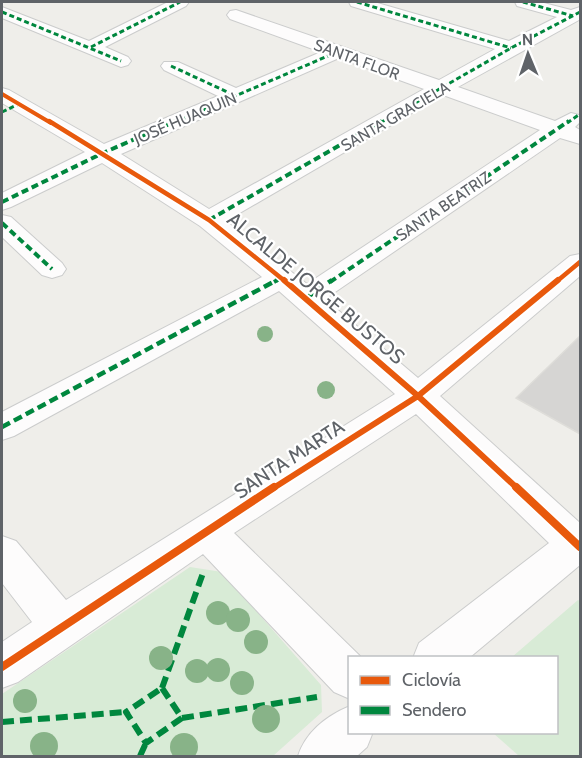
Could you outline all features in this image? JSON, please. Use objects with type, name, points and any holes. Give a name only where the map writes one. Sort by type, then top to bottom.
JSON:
[{"type":"street","points":[[91,47],[180,2]]},
{"type":"street","points":[[357,2],[511,48]]},
{"type":"street","points":[[523,2],[577,14]]},
{"type":"street","name":"SANTA FLOR","points":[[263,5],[236,15],[569,133]]},
{"type":"street","points":[[2,12],[121,61]]},
{"type":"street","name":"SANTA GRACIELA","points":[[209,220],[511,48],[577,14]]},
{"type":"street","name":"JOSÉ HUAQUIN","points":[[2,202],[103,153],[337,52]]},
{"type":"street","points":[[171,66],[236,96]]},
{"type":"street","name":"ALCALDE JORGE BUSTOS","points":[[7,103],[103,153],[209,220],[306,298],[418,396],[580,545]]},
{"type":"street","name":"SANTA BEATRIZ","points":[[306,298],[569,133],[580,114]]},
{"type":"street","points":[[2,223],[52,269]]},
{"type":"street","name":"SANTA MARTA","points":[[2,667],[206,531],[418,396],[580,262]]},
{"type":"street","points":[[2,427],[281,278]]},
{"type":"street","points":[[206,531],[348,675]]},
{"type":"street","points":[[436,656],[580,545]]},
{"type":"street","points":[[2,553],[62,626]]},
{"type":"street","points":[[322,756],[348,732]]},
{"type":"green space","points":[[190,567],[222,572],[321,685],[322,712],[273,756],[2,756],[2,694]]},
{"type":"green space","points":[[578,600],[580,601],[580,756],[519,756],[494,734],[558,734],[558,656],[513,656]]},
{"type":"building","points":[[580,336],[580,434],[516,398]]},
{"type":"marked path","points":[[91,47],[180,2]]},
{"type":"marked path","points":[[357,2],[511,48]]},
{"type":"marked path","points":[[523,2],[573,16]]},
{"type":"marked path","points":[[2,12],[121,61]]},
{"type":"marked path","points":[[209,220],[511,48],[580,12]]},
{"type":"marked path","points":[[2,202],[103,153],[337,52]]},
{"type":"marked path","points":[[171,66],[236,96]]},
{"type":"marked path","points":[[2,112],[19,104]]},
{"type":"marked path","points":[[306,298],[580,114]]},
{"type":"marked path","points":[[2,223],[52,269]]},
{"type":"marked path","points":[[2,427],[281,278]]},
{"type":"marked path","points":[[162,688],[182,718],[146,743],[126,712],[162,688],[203,573]]},
{"type":"marked path","points":[[182,718],[317,697]]},
{"type":"marked path","points":[[2,722],[126,712]]},
{"type":"marked path","points":[[140,756],[146,743]]},
{"type":"cycle path","points":[[2,94],[103,153],[209,220],[306,298],[418,396],[580,547]]},
{"type":"cycle path","points":[[2,667],[206,531],[418,396],[580,262]]}]
